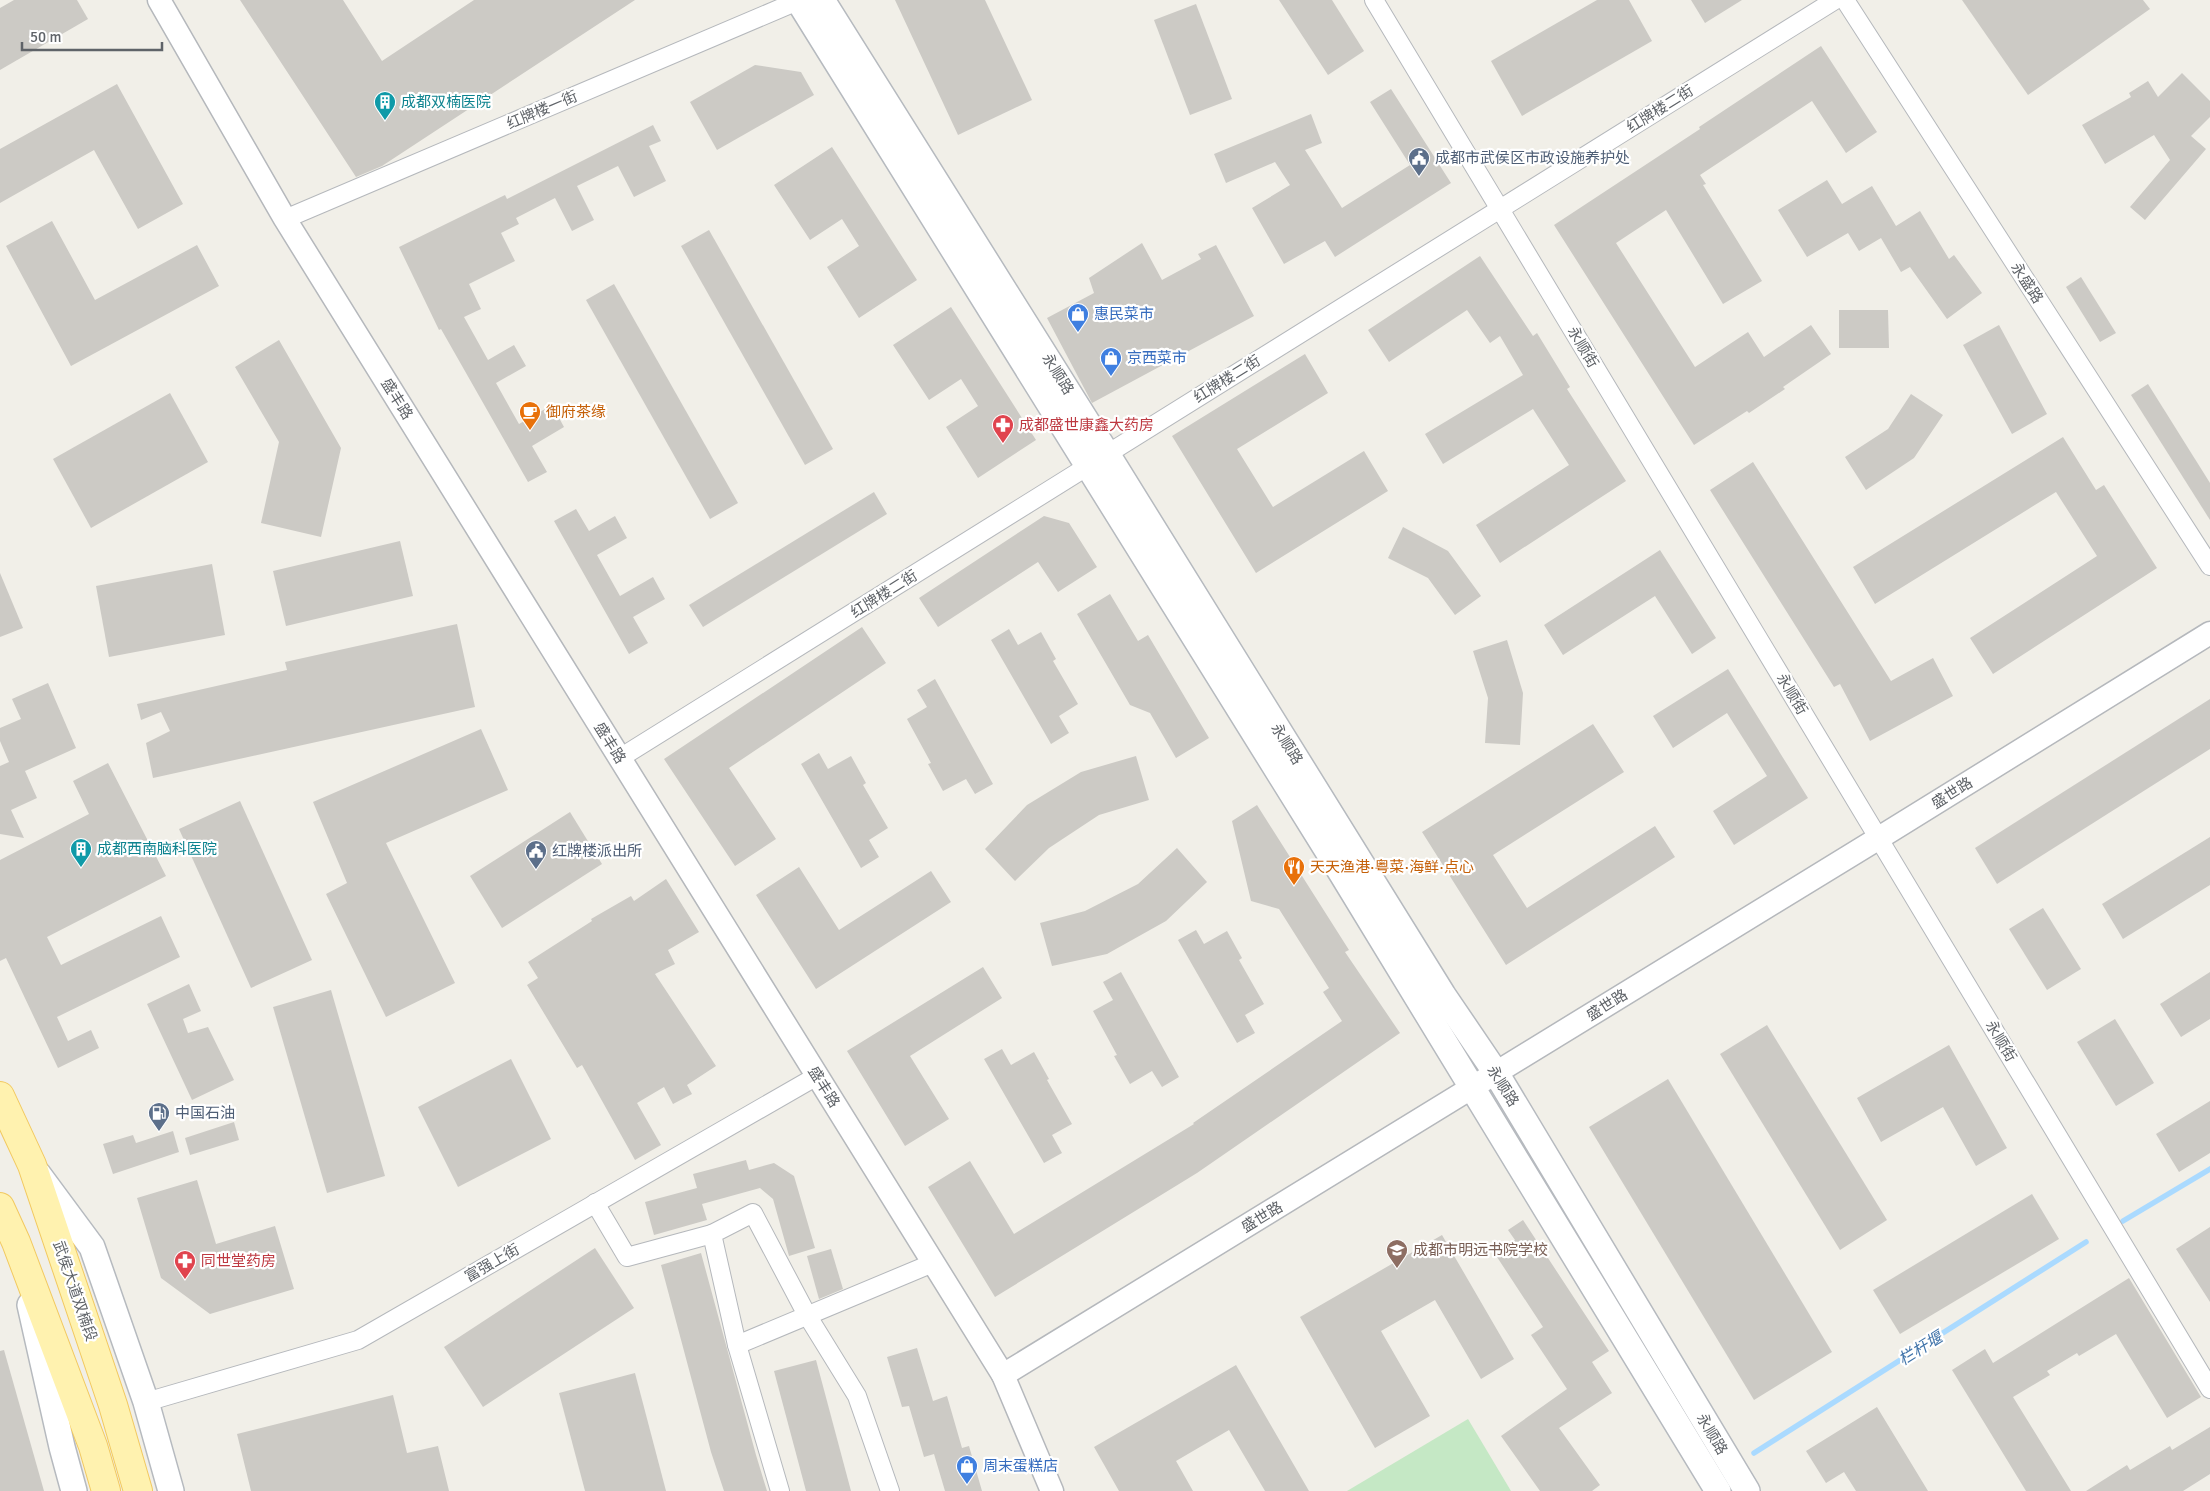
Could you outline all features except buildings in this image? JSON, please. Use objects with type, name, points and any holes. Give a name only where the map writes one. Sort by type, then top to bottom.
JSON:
[{"type":"main road","points":[[799,0],[1098,460],[1473,1088],[1718,1491]]},
{"type":"main road","name":"永顺路","points":[[822,0],[1098,460],[1443,995],[1496,1073],[1747,1491]]},
{"type":"main road","name":"武侯大道双楠段","points":[[0,1096],[32,1165],[113,1405],[138,1491]]},
{"type":"main road","points":[[32,1165],[92,1247],[146,1402],[171,1491]]},
{"type":"main road","points":[[6,1224],[93,1446],[106,1491]]},
{"type":"main road","points":[[6,1224],[74,1491]]},
{"type":"street","name":"盛丰路","points":[[159,0],[285,219],[1003,1375],[1052,1491]]},
{"type":"street","name":"红牌楼一街","points":[[285,219],[799,0]]},
{"type":"street","name":"永顺街","points":[[1374,0],[2210,1388]]},
{"type":"street","name":"红牌楼二街","points":[[620,758],[1834,0]]},
{"type":"street","name":"永盛路","points":[[1845,0],[2210,566]]},
{"type":"street","name":"盛世路","points":[[1003,1375],[1473,1088],[2210,633]]},
{"type":"street","name":"富强上街","points":[[146,1402],[358,1340],[817,1076]]},
{"type":"street","points":[[595,1203],[627,1257],[712,1234],[753,1214],[807,1316],[857,1396],[890,1491]]},
{"type":"street","points":[[712,1234],[737,1345],[780,1491]]},
{"type":"street","points":[[737,1345],[933,1263]]},
{"type":"green space","points":[[1468,1419],[1511,1491],[1347,1491]]},
{"type":"waterway","name":"栏杆堰","points":[[2123,1221],[2210,1169]]},
{"type":"waterway","name":"栏杆堰","points":[[1754,1453],[2086,1242]]},
{"type":"place","name":"成都双楠医院","points":[[385,121]]},
{"type":"place","name":"成都市武侯区市政设施养护处","points":[[1419,177]]},
{"type":"place","name":"惠民菜市","points":[[1078,333]]},
{"type":"place","name":"京西菜市","points":[[1111,377]]},
{"type":"place","name":"御府茶缘","points":[[530,431]]},
{"type":"place","name":"成都盛世康鑫大药房","points":[[1003,444]]},
{"type":"place","name":"成都西南脑科医院","points":[[81,868]]},
{"type":"place","name":"红牌楼派出所","points":[[536,870]]},
{"type":"place","name":"天天渔港·粤菜·海鲜·点心","points":[[1294,886]]},
{"type":"place","name":"中国石油","points":[[159,1132]]},
{"type":"place","name":"成都市明远书院学校","points":[[1397,1269]]},
{"type":"place","name":"同世堂药房","points":[[185,1280]]},
{"type":"place","name":"周末蛋糕店","points":[[967,1485]]}]
